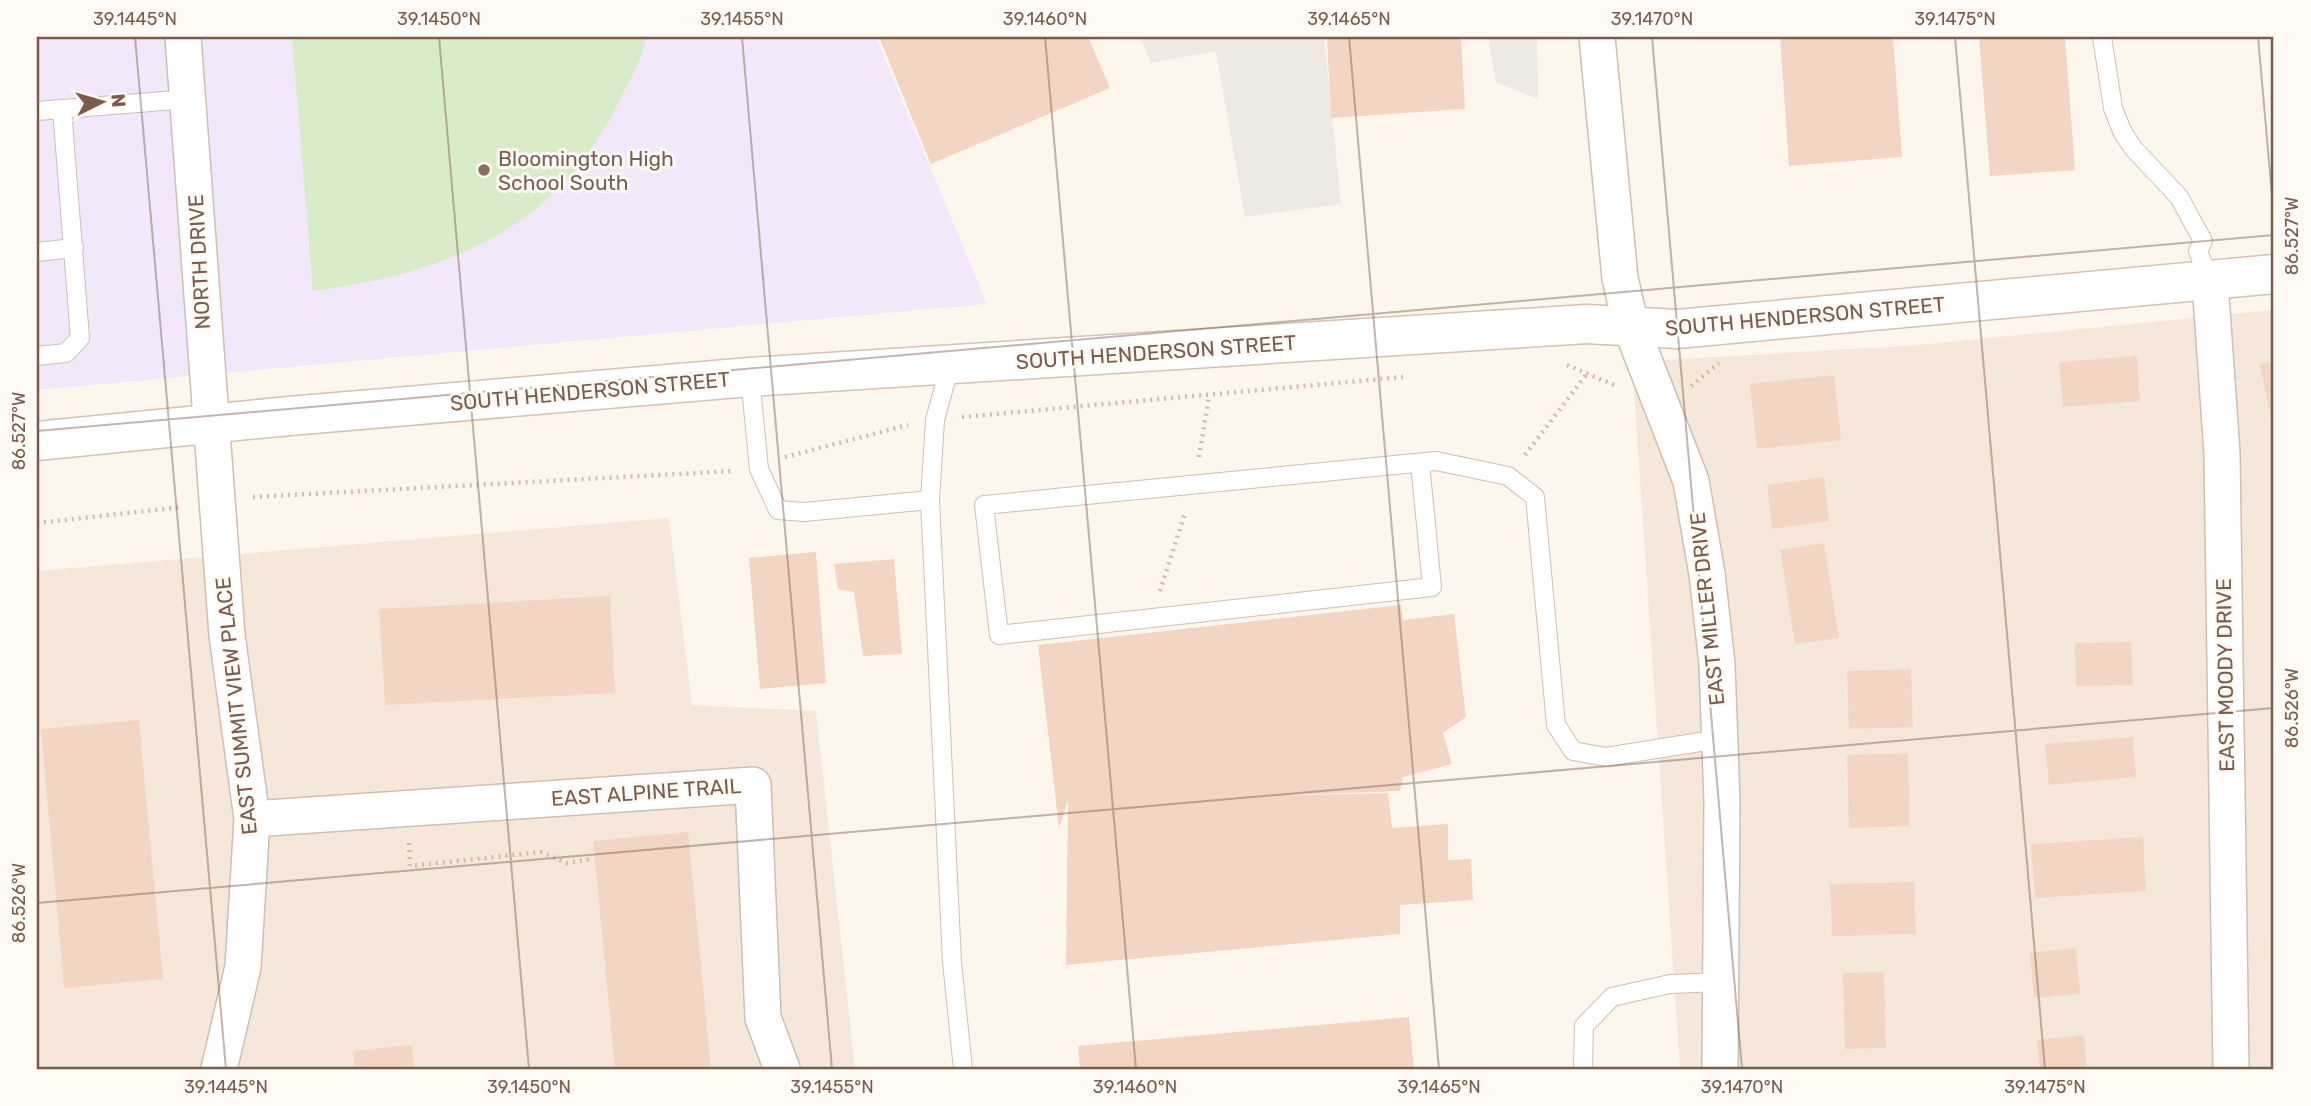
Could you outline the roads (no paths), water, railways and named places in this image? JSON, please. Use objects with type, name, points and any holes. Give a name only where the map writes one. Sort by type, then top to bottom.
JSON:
[{"type":"street","name":"NORTH DRIVE","points":[[183,37],[211,424]]},
{"type":"street","name":"EAST MILLER DRIVE","points":[[1597,37],[1619,278],[1631,327],[1691,481],[1707,574],[1717,664],[1719,739],[1720,1069]]},
{"type":"street","name":"SOUTH HENDERSON STREET","points":[[37,441],[751,377],[1587,324],[1677,329],[2274,274]]},
{"type":"street","name":"EAST MOODY DRIVE","points":[[2210,282],[2222,453],[2231,1069]]},
{"type":"street","name":"EAST SUMMIT VIEW PLACE","points":[[211,424],[227,635],[252,818],[243,967],[219,1069]]},
{"type":"street","name":"EAST ALPINE TRAIL","points":[[252,818],[753,785],[763,1018],[782,1069]]},
{"type":"lane","points":[[2102,37],[2113,108],[2122,131],[2133,148],[2179,197],[2203,241],[2198,251],[2210,282]]},
{"type":"lane","points":[[37,111],[189,100]]},
{"type":"lane","points":[[37,356],[66,353],[80,338],[62,109]]},
{"type":"lane","points":[[37,252],[74,248]]},
{"type":"lane","points":[[950,365],[935,420],[930,500],[952,962],[963,1069]]},
{"type":"lane","points":[[751,377],[759,469],[778,510],[804,512],[930,500]]},
{"type":"lane","points":[[1420,463],[1432,587],[999,635],[984,505],[1436,461],[1508,476],[1535,497],[1556,725],[1573,751],[1606,757],[1719,739]]},
{"type":"lane","points":[[1583,1069],[1584,1026],[1612,997],[1670,984],[1721,982]]},
{"type":"place","name":"Bloomington High School South","points":[[484,170]]}]
